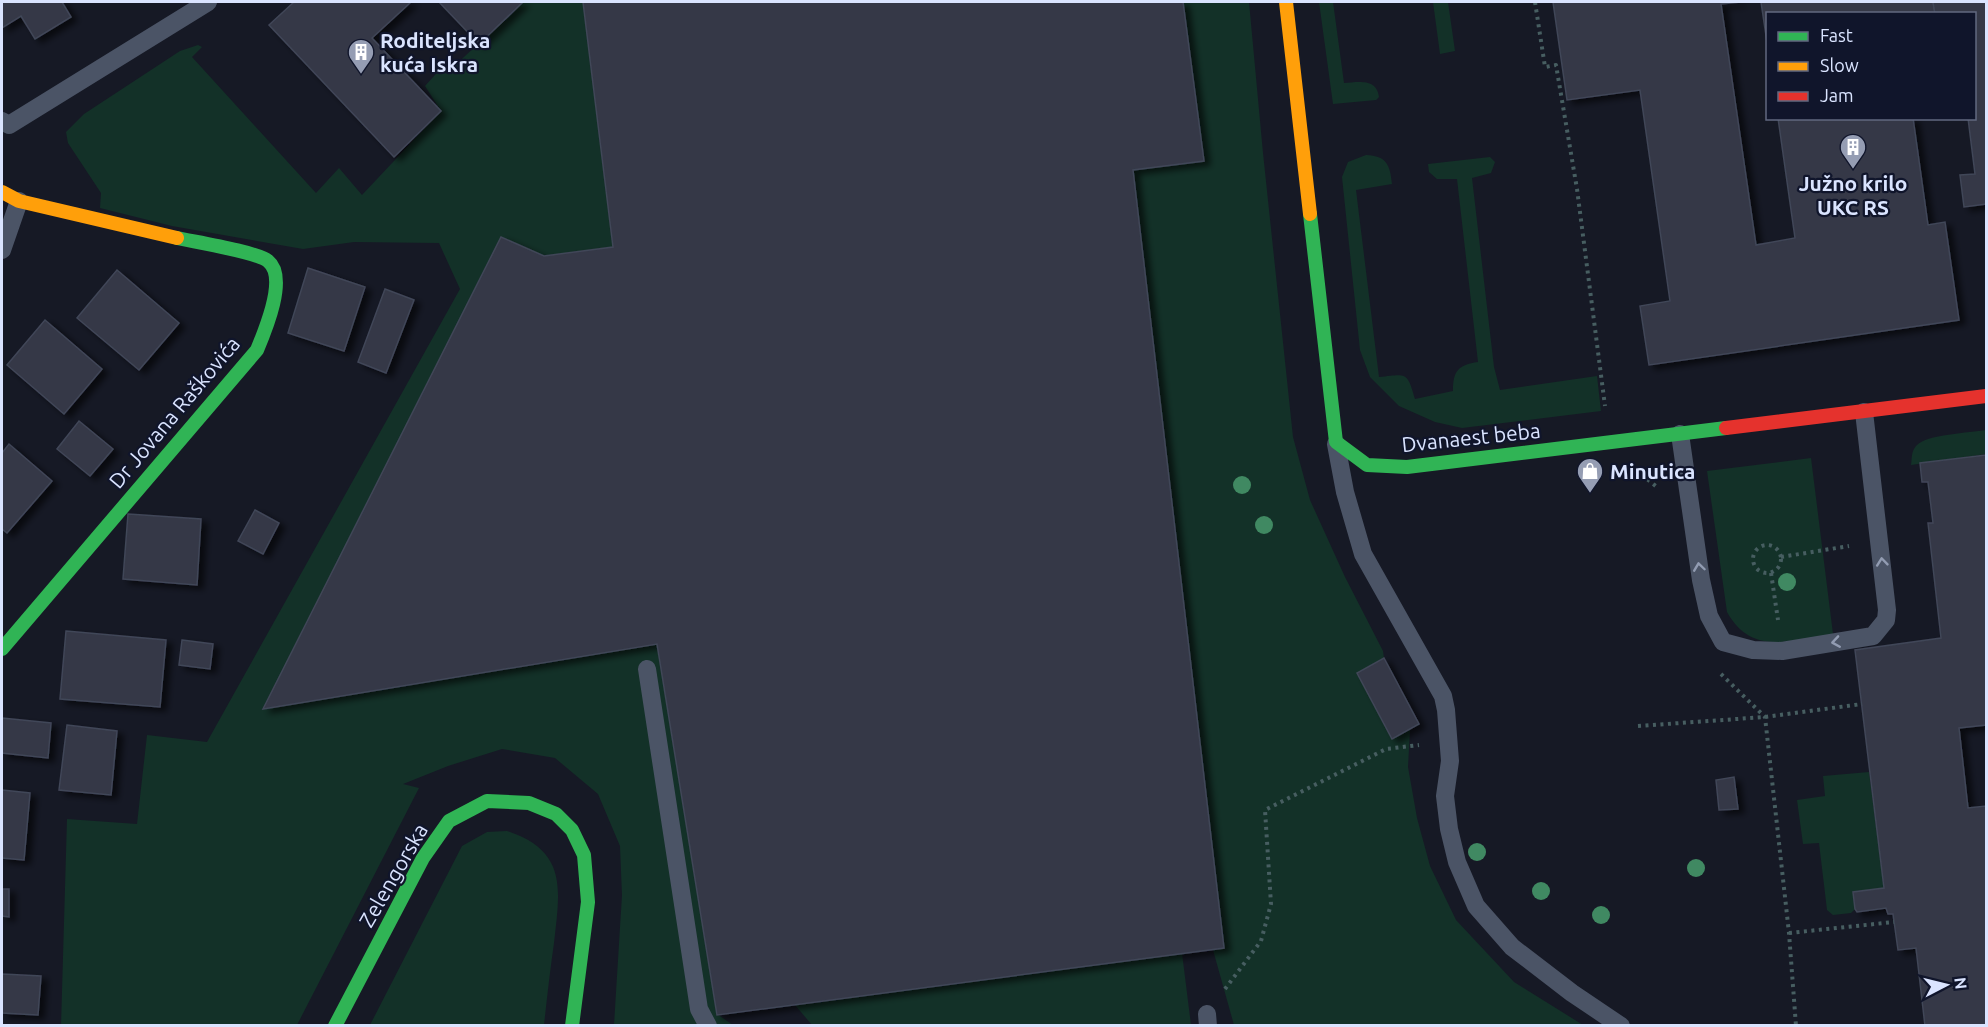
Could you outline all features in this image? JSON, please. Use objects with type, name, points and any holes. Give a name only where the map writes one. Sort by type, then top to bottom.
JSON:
[{"type":"street","points":[[1286,2],[1336,442]]},
{"type":"street","name":"Dr Jovana Raškovića","points":[[2,192],[19,201],[94,220],[259,256],[269,260],[275,269],[275,296],[268,326],[257,350],[2,649]]},
{"type":"street","name":"Dvanaest beba","points":[[1336,442],[1367,465],[1407,467],[1986,396]]},
{"type":"street","name":"Zelengorska","points":[[335,1026],[423,858],[449,821],[487,801],[503,801],[529,802],[556,814],[572,830],[585,855],[588,902],[572,1026]]},
{"type":"lane","points":[[2,121],[9,125],[208,2]]},
{"type":"lane","points":[[2,250],[19,201]]},
{"type":"lane","points":[[1680,434],[1701,580],[1714,629],[1723,642],[1752,650],[1782,651],[1873,636],[1887,620],[1864,412]]},
{"type":"lane","points":[[1336,442],[1345,492],[1363,554],[1443,696],[1450,761],[1445,796],[1449,829],[1457,862],[1476,906],[1512,947],[1572,993],[1621,1026]]},
{"type":"lane","points":[[647,669],[699,1009],[708,1026]]},
{"type":"path","points":[[1535,2],[1545,67],[1556,65],[1577,189],[1610,442]]},
{"type":"path","points":[[1781,557],[1880,541]]},
{"type":"path","points":[[1768,545],[1777,549],[1781,557],[1779,567],[1771,573],[1757,571],[1752,562],[1754,553],[1760,546],[1768,545]]},
{"type":"path","points":[[1771,573],[1782,651]]},
{"type":"path","points":[[1638,726],[1765,717],[1862,704]]},
{"type":"path","points":[[1208,1020],[1262,941],[1271,904],[1265,810],[1386,748],[1449,741]]},
{"type":"path","points":[[1771,784],[1789,933],[1796,1026]]},
{"type":"path","points":[[1789,933],[1894,922]]},
{"type":"green space","points":[[523,2],[583,2],[613,247],[544,256],[501,237],[263,709],[657,644],[717,1014],[733,1025],[614,1025],[622,895],[620,846],[598,794],[555,758],[502,749],[448,766],[403,784],[419,788],[297,1025],[61,1026],[67,819],[137,824],[147,735],[207,742],[460,289],[439,243],[354,242],[303,249],[172,226],[100,208],[101,193],[68,143],[66,132],[84,114],[180,51],[198,45],[202,47],[192,57],[316,193],[339,168],[362,195],[441,111],[425,86],[444,65],[449,71]]},
{"type":"green space","points":[[1183,2],[1249,2],[1293,437],[1310,500],[1345,577],[1383,651],[1384,658],[1357,673],[1392,739],[1410,730],[1408,767],[1417,818],[1430,866],[1456,920],[1514,982],[1583,1025],[1234,1025],[1213,950],[1224,947],[1133,170],[1204,161]]},
{"type":"green space","points":[[1319,2],[1333,2],[1344,83],[1371,84],[1375,87],[1379,97],[1376,100],[1333,104]]},
{"type":"green space","points":[[1433,2],[1448,2],[1455,51],[1440,54]]},
{"type":"green space","points":[[1366,155],[1379,157],[1386,163],[1392,184],[1356,190],[1379,377],[1404,376],[1410,383],[1415,399],[1453,391],[1454,378],[1458,370],[1478,362],[1457,179],[1437,179],[1429,172],[1428,164],[1490,157],[1495,162],[1491,173],[1472,178],[1494,367],[1500,390],[1597,376],[1601,411],[1462,428],[1435,422],[1399,406],[1370,377],[1360,350],[1342,177],[1348,162]]},
{"type":"green space","points":[[1986,430],[1986,454],[1911,465],[1913,451],[1921,442],[1938,436]]},
{"type":"green space","points":[[1811,458],[1833,634],[1788,642],[1761,640],[1748,635],[1737,626],[1727,612],[1707,471]]},
{"type":"green space","points":[[1869,772],[1884,888],[1853,892],[1855,909],[1851,913],[1833,915],[1827,910],[1819,843],[1803,844],[1797,800],[1825,796],[1823,776]]},
{"type":"green space","points":[[507,831],[527,839],[541,849],[556,875],[558,906],[544,1025],[370,1025],[462,846],[487,832]]},
{"type":"green space","points":[[1182,953],[1191,1025],[812,1025],[795,1005]]},
{"type":"building","points":[[2,2],[62,2],[71,17],[35,39],[21,16],[2,28]]},
{"type":"building","name":"Roditeljska kuća Iskra","points":[[294,2],[411,2],[372,38],[441,111],[394,157],[269,25]]},
{"type":"building","name":"Roditeljska kuća Iskra","points":[[439,2],[523,2],[479,44]]},
{"type":"building","points":[[583,2],[1183,2],[1204,161],[1133,170],[1224,948],[717,1015],[657,644],[263,709],[501,237],[544,256],[613,247]]},
{"type":"building","name":"Južno krilo UKC RS","points":[[1553,2],[1741,2],[1721,4],[1756,245],[1795,238],[1778,120],[1913,120],[1928,225],[1945,222],[1959,320],[1649,365],[1640,306],[1670,301],[1640,90],[1567,100]]},
{"type":"building","points":[[1761,2],[1933,2],[1935,12],[1766,12],[1766,36]]},
{"type":"building","points":[[1933,2],[1986,2],[1986,204],[1964,207],[1960,175],[1975,174],[1968,120],[1976,120],[1976,12],[1935,12]]},
{"type":"building","points":[[308,268],[365,287],[344,351],[288,333]]},
{"type":"building","points":[[117,270],[179,323],[139,370],[77,318]]},
{"type":"building","points":[[385,289],[414,300],[386,373],[358,362]]},
{"type":"building","points":[[45,320],[102,369],[64,414],[7,365]]},
{"type":"building","points":[[79,421],[113,449],[90,476],[57,449]]},
{"type":"building","points":[[9,444],[52,481],[7,533],[2,529],[2,453]]},
{"type":"building","points":[[1986,455],[1986,725],[1959,728],[1968,808],[1986,806],[1986,1026],[1925,1026],[1916,948],[1898,950],[1893,914],[1888,914],[1886,908],[1857,912],[1855,909],[1853,892],[1884,888],[1855,650],[1941,638],[1928,523],[1933,523],[1928,482],[1922,482],[1920,463]]},
{"type":"building","points":[[255,510],[279,523],[263,554],[238,541]]},
{"type":"building","points":[[128,514],[201,519],[197,585],[123,579]]},
{"type":"building","points":[[66,631],[166,640],[160,707],[60,699]]},
{"type":"building","points":[[182,640],[213,644],[210,669],[179,665]]},
{"type":"building","points":[[1384,658],[1419,724],[1392,739],[1357,673]]},
{"type":"building","points":[[2,718],[51,723],[48,758],[2,753]]},
{"type":"building","points":[[67,725],[117,731],[111,795],[59,790]]},
{"type":"building","points":[[1734,777],[1738,809],[1719,810],[1716,780]]},
{"type":"building","points":[[2,790],[30,793],[24,860],[2,858]]},
{"type":"building","points":[[2,889],[9,889],[9,917],[2,916]]},
{"type":"building","points":[[2,974],[41,976],[38,1015],[2,1013]]},
{"type":"traffic: fast","points":[[1310,214],[1336,442],[1367,465],[1407,467],[1726,428]]},
{"type":"traffic: fast","points":[[2,649],[257,350],[273,304],[276,279],[274,269],[268,261],[252,254],[177,238]]},
{"type":"traffic: fast","points":[[335,1026],[423,858],[449,821],[487,801],[529,803],[556,814],[572,830],[584,855],[588,902],[572,1026]]},
{"type":"traffic: slow","points":[[1286,2],[1310,214]]},
{"type":"traffic: slow","points":[[2,192],[19,201],[177,238]]},
{"type":"traffic: jam","points":[[1726,428],[1986,396]]},
{"type":"place","name":"Roditeljska kuća Iskra","points":[[361,75]]},
{"type":"place","name":"Južno krilo UKC RS","points":[[1853,170]]},
{"type":"place","name":"Minutica","points":[[1590,494]]}]
